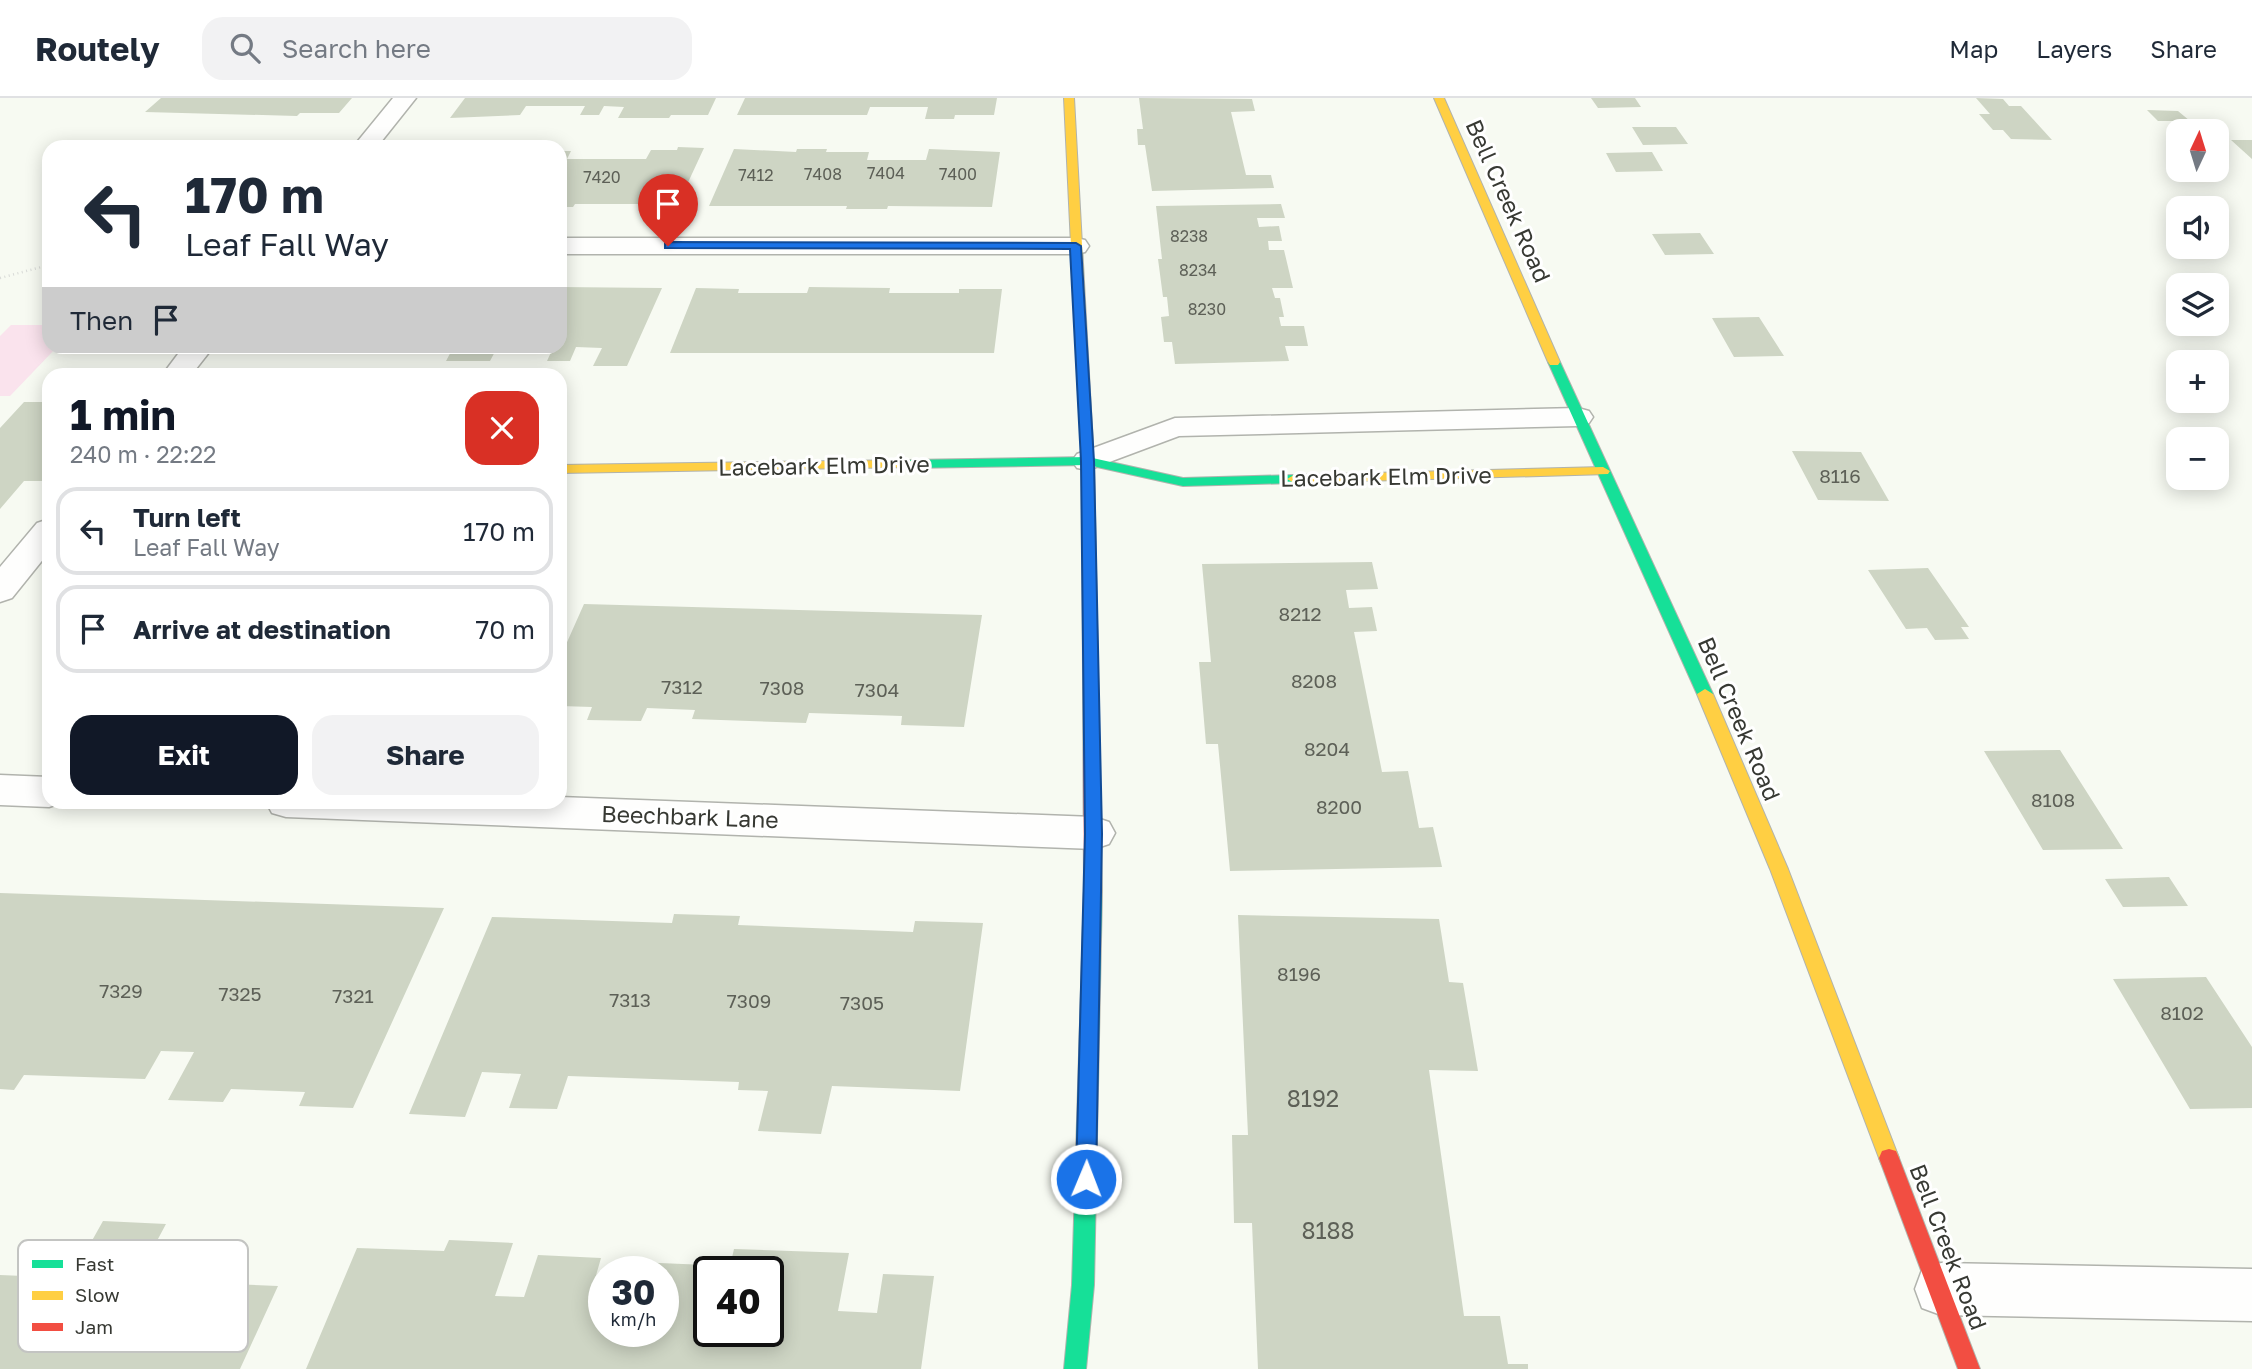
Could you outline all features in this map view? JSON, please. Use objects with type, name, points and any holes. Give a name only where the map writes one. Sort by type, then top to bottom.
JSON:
[{"type":"street","points":[[371,140],[405,98]]},
{"type":"street","points":[[1069,98],[1088,461],[1094,834],[1083,1285],[1075,1369]]},
{"type":"street","name":"Bell Creek Road","points":[[1439,98],[1578,417],[1682,641],[1779,869],[1941,1289],[1969,1369]]},
{"type":"street","points":[[567,246],[1076,246]]},
{"type":"street","points":[[182,368],[193,354]]},
{"type":"street","name":"Lacebark Elm Drive","points":[[1088,461],[1175,427],[1578,417]]},
{"type":"street","name":"Lacebark Elm Drive","points":[[567,469],[1088,461],[1183,482],[1603,471]]},
{"type":"street","points":[[0,590],[42,539]]},
{"type":"street","points":[[0,790],[42,792]]},
{"type":"street","name":"Beechbark Lane","points":[[463,809],[1094,834]]},
{"type":"street","points":[[1941,1289],[2252,1295]]},
{"type":"path","points":[[0,278],[42,267]]},
{"type":"shaded area","points":[[11,325],[42,325],[42,354],[50,354],[10,396],[0,396],[0,336]]},
{"type":"building","points":[[161,98],[352,98],[339,113],[300,113],[297,116],[145,112]]},
{"type":"building","points":[[465,98],[716,98],[708,115],[671,115],[669,118],[618,118],[624,107],[604,106],[599,115],[580,115],[585,106],[526,106],[520,115],[450,118]]},
{"type":"building","points":[[745,98],[997,98],[994,115],[955,115],[954,119],[925,119],[928,107],[870,107],[867,115],[737,115]]},
{"type":"building","points":[[1139,98],[1252,99],[1255,111],[1231,112],[1246,175],[1271,175],[1274,188],[1152,191],[1145,145],[1138,145],[1137,129],[1143,129]]},
{"type":"building","points":[[1591,98],[1635,98],[1641,107],[1598,108]]},
{"type":"building","points":[[1976,98],[2003,99],[2009,106],[2021,106],[2052,140],[2011,139],[2003,130],[1993,130],[1979,114],[1990,114]]},
{"type":"building","points":[[2147,110],[2178,111],[2188,119],[2166,119],[2158,121]]},
{"type":"building","points":[[1632,127],[1676,127],[1688,144],[1643,145]]},
{"type":"building","points":[[2231,140],[2252,140],[2252,159]]},
{"type":"building","points":[[678,147],[704,148],[678,204],[575,204],[573,207],[567,207],[567,159],[646,159],[651,150],[677,150]]},
{"type":"building","points":[[734,149],[869,152],[867,160],[926,160],[929,149],[1000,152],[992,207],[888,206],[887,209],[846,209],[847,206],[709,206]]},
{"type":"building","points":[[1652,152],[1663,171],[1616,172],[1606,153]]},
{"type":"building","points":[[1281,204],[1285,218],[1257,218],[1259,227],[1279,226],[1282,241],[1268,241],[1269,250],[1284,250],[1293,288],[1272,288],[1275,298],[1280,298],[1284,317],[1279,317],[1281,326],[1304,326],[1308,346],[1285,346],[1289,361],[1175,364],[1172,342],[1164,342],[1161,317],[1169,316],[1167,297],[1163,297],[1158,259],[1162,259],[1156,206]]},
{"type":"building","points":[[1700,233],[1714,254],[1665,255],[1652,234]]},
{"type":"building","points":[[567,287],[662,288],[627,366],[593,366],[602,348],[576,347],[570,361],[547,361],[550,354],[567,354]]},
{"type":"building","points":[[809,287],[890,288],[889,293],[959,293],[959,289],[1002,289],[994,353],[670,353],[696,288],[739,289],[738,293],[807,293]]},
{"type":"building","points":[[1759,317],[1784,356],[1734,357],[1712,318]]},
{"type":"building","points":[[450,354],[494,354],[490,361],[446,361]]},
{"type":"building","points":[[24,402],[42,402],[42,481],[24,481],[0,509],[0,428]]},
{"type":"building","points":[[1792,451],[1861,452],[1889,501],[1818,500]]},
{"type":"building","points":[[1372,562],[1378,589],[1346,590],[1349,608],[1372,607],[1377,631],[1354,632],[1382,772],[1408,771],[1419,828],[1433,827],[1442,867],[1230,871],[1218,744],[1206,744],[1199,662],[1211,662],[1202,564]]},
{"type":"building","points":[[1928,568],[1969,627],[1961,627],[1969,639],[1935,640],[1927,628],[1906,629],[1868,570]]},
{"type":"building","points":[[584,604],[982,615],[964,727],[901,725],[902,716],[809,713],[806,723],[692,719],[695,710],[647,708],[641,721],[587,720],[592,707],[567,706],[567,642]]},
{"type":"building","points":[[2060,750],[2123,849],[2043,850],[1984,751]]},
{"type":"building","points":[[2169,877],[2188,906],[2123,907],[2105,879]]},
{"type":"building","points":[[0,893],[444,908],[353,1108],[299,1106],[305,1092],[231,1089],[223,1102],[168,1100],[194,1052],[161,1051],[145,1079],[24,1075],[14,1090],[0,1089]]},
{"type":"building","points":[[674,914],[740,916],[738,925],[913,932],[915,921],[983,923],[960,1091],[832,1086],[821,1134],[758,1131],[768,1091],[738,1090],[739,1082],[568,1076],[557,1109],[509,1108],[521,1074],[482,1072],[465,1117],[409,1114],[492,917],[672,923]]},
{"type":"building","points":[[1238,915],[1439,919],[1449,982],[1463,983],[1478,1071],[1429,1070],[1464,1316],[1500,1316],[1508,1364],[1528,1364],[1528,1369],[1258,1369],[1252,1223],[1234,1223],[1232,1135],[1248,1135]]},
{"type":"building","points":[[2206,977],[2252,1047],[2252,1108],[2190,1109],[2113,979]]},
{"type":"building","points":[[103,1221],[166,1224],[157,1240],[92,1240]]},
{"type":"building","points":[[449,1240],[513,1243],[495,1296],[524,1297],[538,1255],[588,1257],[588,1347],[679,1347],[679,1264],[693,1264],[693,1347],[784,1347],[784,1256],[732,1256],[734,1249],[849,1253],[838,1311],[877,1313],[883,1274],[934,1276],[921,1369],[306,1369],[357,1248],[444,1251]]},
{"type":"building","points":[[0,1275],[18,1276],[18,1352],[248,1352],[240,1369],[0,1369]]},
{"type":"building","points":[[248,1285],[278,1286],[248,1352]]},
{"type":"traffic: fast","points":[[1554,362],[1705,694]]},
{"type":"traffic: fast","points":[[909,464],[1088,461],[1183,482],[1294,479]]},
{"type":"traffic: fast","points":[[1075,1369],[1083,1285],[1093,891]]},
{"type":"traffic: slow","points":[[1069,98],[1084,392]]},
{"type":"traffic: slow","points":[[1439,98],[1554,362]]},
{"type":"traffic: slow","points":[[567,469],[909,464]]},
{"type":"traffic: slow","points":[[1294,479],[1603,471]]},
{"type":"traffic: slow","points":[[1705,694],[1779,869],[1889,1158]]},
{"type":"traffic: jam","points":[[1084,392],[1088,461],[1093,891]]},
{"type":"traffic: jam","points":[[1889,1158],[1969,1369]]},
{"type":"route","points":[[668,246],[1076,246],[1088,461],[1094,834],[1086,1179]]}]
